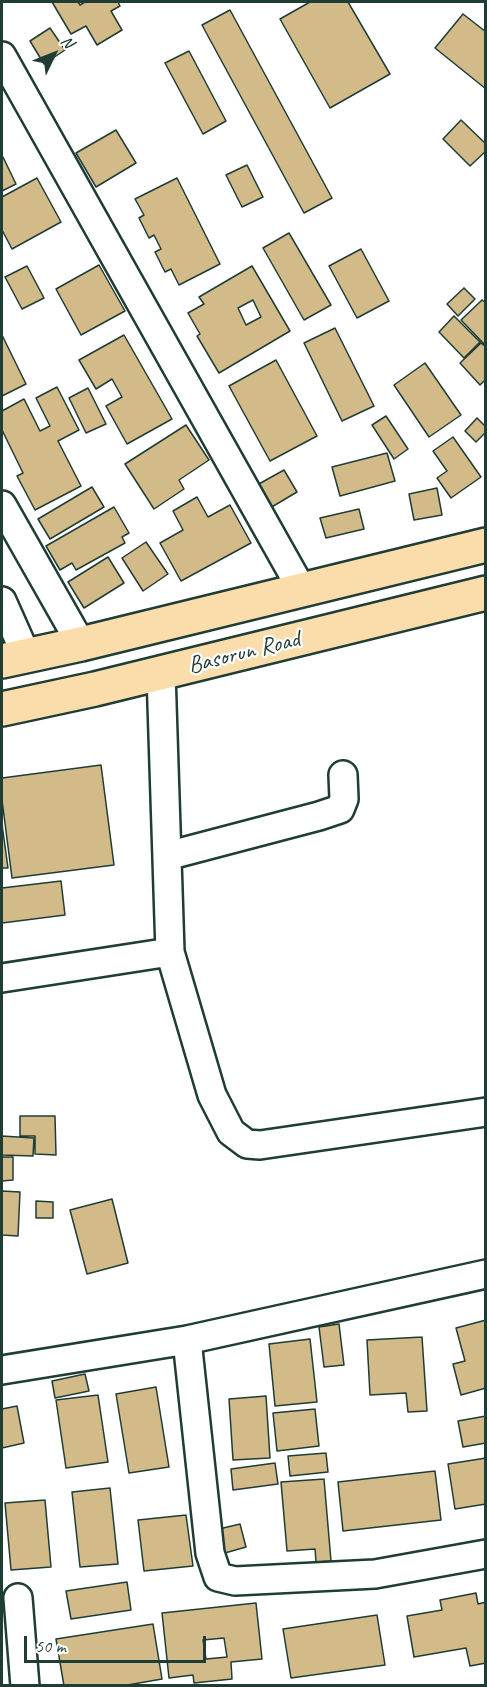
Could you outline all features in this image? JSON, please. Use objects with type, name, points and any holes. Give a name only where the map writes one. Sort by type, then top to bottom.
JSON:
[{"type":"main road","name":"Basorun Road","points":[[14,658],[81,644],[486,545]]},
{"type":"main road","name":"Basorun Road","points":[[2,709],[161,673],[486,593]]},
{"type":"street","points":[[2,56],[302,590]]},
{"type":"street","points":[[2,505],[81,644]]},
{"type":"street","points":[[2,601],[14,658]]},
{"type":"street","points":[[161,673],[171,952],[212,1095],[231,1132],[247,1144],[260,1145],[486,1112]]},
{"type":"street","points":[[167,856],[319,816],[340,808],[344,799],[343,775]]},
{"type":"street","points":[[2,978],[171,952]]},
{"type":"street","points":[[2,1370],[187,1340],[486,1274]]},
{"type":"street","points":[[187,1340],[210,1553],[218,1577],[235,1581],[375,1574],[486,1554]]},
{"type":"street","points":[[18,1598],[25,1686]]},
{"type":"building","points":[[52,2],[78,2],[80,5],[85,2],[118,2],[120,6],[111,11],[122,30],[97,45],[86,26],[71,34]]},
{"type":"building","points":[[310,2],[348,2],[390,74],[330,108],[280,19]]},
{"type":"building","points":[[230,10],[332,198],[304,213],[202,25]]},
{"type":"building","points":[[463,14],[486,32],[486,89],[435,48]]},
{"type":"building","points":[[50,28],[65,50],[44,64],[30,41]]},
{"type":"building","points":[[189,51],[226,121],[203,134],[165,63]]},
{"type":"building","points":[[461,120],[486,144],[486,151],[470,166],[443,139]]},
{"type":"building","points":[[116,130],[136,163],[96,187],[76,153]]},
{"type":"building","points":[[2,158],[16,184],[2,191]]},
{"type":"building","points":[[247,165],[263,197],[242,207],[226,175]]},
{"type":"building","points":[[37,178],[61,222],[12,249],[2,230],[2,197]]},
{"type":"building","points":[[177,178],[220,264],[179,285],[171,269],[165,272],[155,252],[161,249],[154,235],[149,238],[139,218],[144,215],[135,199]]},
{"type":"building","points":[[289,233],[331,305],[304,320],[263,248]]},
{"type":"building","points":[[361,249],[389,301],[357,318],[329,266]]},
{"type":"building","points":[[99,265],[125,311],[81,335],[56,289]]},
{"type":"building","points":[[27,266],[44,298],[22,309],[5,277]]},
{"type":"building","points":[[252,266],[290,331],[219,373],[197,336],[200,334],[188,313],[204,304],[199,297]],"holes":[[[253,300],[261,317],[246,325],[238,308]]]},
{"type":"building","points":[[464,288],[475,299],[458,316],[447,304]]},
{"type":"building","points":[[482,300],[486,303],[486,346],[461,320]]},
{"type":"building","points":[[454,316],[480,342],[464,358],[439,332]]},
{"type":"building","points":[[335,328],[374,406],[342,421],[304,343]]},
{"type":"building","points":[[2,335],[26,384],[2,396]]},
{"type":"building","points":[[124,335],[172,419],[127,444],[106,406],[122,397],[112,379],[96,389],[79,360]]},
{"type":"building","points":[[481,343],[486,347],[486,379],[480,385],[460,363]]},
{"type":"building","points":[[276,360],[317,436],[270,461],[229,386]]},
{"type":"building","points":[[425,363],[461,415],[429,437],[394,385]]},
{"type":"building","points":[[57,387],[79,430],[58,441],[81,486],[35,510],[17,476],[23,473],[2,430],[2,411],[24,399],[40,431],[50,426],[36,398]]},
{"type":"building","points":[[88,388],[106,424],[86,433],[69,398]]},
{"type":"building","points":[[386,416],[408,449],[394,459],[372,425]]},
{"type":"building","points":[[477,418],[486,427],[486,432],[476,442],[465,431]]},
{"type":"building","points":[[186,425],[209,460],[179,480],[184,489],[154,509],[125,464]]},
{"type":"building","points":[[453,437],[481,477],[451,498],[437,478],[447,471],[433,451]]},
{"type":"building","points":[[387,453],[395,481],[340,496],[332,467]]},
{"type":"building","points":[[284,470],[297,492],[270,508],[257,485]]},
{"type":"building","points":[[92,487],[104,507],[50,539],[38,519]]},
{"type":"building","points":[[437,488],[442,515],[414,520],[409,494]]},
{"type":"building","points":[[197,497],[208,517],[230,505],[251,543],[181,581],[160,543],[183,530],[173,511]]},
{"type":"building","points":[[114,507],[129,533],[122,537],[125,543],[76,570],[72,563],[60,570],[46,546]]},
{"type":"building","points":[[359,509],[364,529],[326,538],[320,518]]},
{"type":"building","points":[[146,542],[168,574],[143,591],[122,558]]},
{"type":"building","points":[[108,557],[124,583],[84,608],[68,582]]},
{"type":"building","points":[[101,765],[114,865],[12,878],[2,800],[2,778]]},
{"type":"building","points":[[2,824],[8,868],[2,868]]},
{"type":"building","points":[[61,881],[65,915],[2,923],[2,888]]},
{"type":"building","points":[[20,1116],[55,1116],[56,1155],[35,1154],[35,1136],[20,1136]]},
{"type":"building","points":[[2,1136],[34,1138],[33,1156],[2,1155]]},
{"type":"building","points":[[2,1157],[13,1157],[13,1180],[2,1181]]},
{"type":"building","points":[[2,1191],[20,1192],[18,1236],[2,1235]]},
{"type":"building","points":[[112,1199],[128,1263],[87,1274],[70,1210]]},
{"type":"building","points":[[36,1201],[53,1202],[53,1218],[36,1218]]},
{"type":"building","points":[[486,1320],[486,1388],[461,1395],[453,1364],[465,1361],[456,1328]]},
{"type":"building","points":[[339,1324],[344,1365],[324,1367],[319,1327]]},
{"type":"building","points":[[422,1337],[427,1411],[408,1412],[406,1393],[370,1395],[367,1340]]},
{"type":"building","points":[[310,1339],[317,1402],[275,1406],[269,1344]]},
{"type":"building","points":[[85,1374],[89,1391],[55,1398],[52,1381]]},
{"type":"building","points":[[156,1387],[169,1467],[129,1473],[116,1394]]},
{"type":"building","points":[[98,1395],[108,1462],[66,1468],[56,1400]]},
{"type":"building","points":[[266,1396],[270,1458],[233,1460],[229,1399]]},
{"type":"building","points":[[17,1406],[24,1443],[2,1448],[2,1409]]},
{"type":"building","points":[[315,1409],[319,1446],[277,1451],[273,1413]]},
{"type":"building","points":[[486,1416],[486,1443],[463,1447],[458,1421]]},
{"type":"building","points":[[326,1453],[328,1472],[290,1476],[288,1456]]},
{"type":"building","points":[[486,1458],[486,1504],[455,1509],[448,1464]]},
{"type":"building","points":[[275,1463],[278,1484],[233,1490],[231,1469]]},
{"type":"building","points":[[435,1471],[441,1520],[343,1531],[338,1482]]},
{"type":"building","points":[[324,1479],[331,1561],[316,1562],[315,1549],[287,1551],[281,1482]]},
{"type":"building","points":[[110,1488],[118,1564],[80,1567],[72,1492]]},
{"type":"building","points":[[45,1500],[51,1567],[11,1570],[5,1503]]},
{"type":"building","points":[[186,1515],[193,1566],[144,1571],[138,1520]]},
{"type":"building","points":[[240,1524],[246,1547],[225,1553],[219,1529]]},
{"type":"building","points":[[127,1582],[131,1610],[71,1619],[66,1591]]},
{"type":"building","points":[[476,1593],[478,1604],[486,1602],[486,1663],[470,1666],[466,1648],[414,1657],[407,1616],[442,1610],[440,1600]]},
{"type":"building","points":[[256,1603],[262,1659],[231,1662],[232,1679],[194,1683],[193,1675],[169,1678],[162,1613]],"holes":[[[224,1638],[227,1657],[206,1659],[203,1640]]]},
{"type":"building","points":[[377,1615],[385,1665],[291,1678],[283,1629]]},
{"type":"building","points":[[153,1624],[162,1679],[122,1686],[64,1686],[56,1639]]}]
